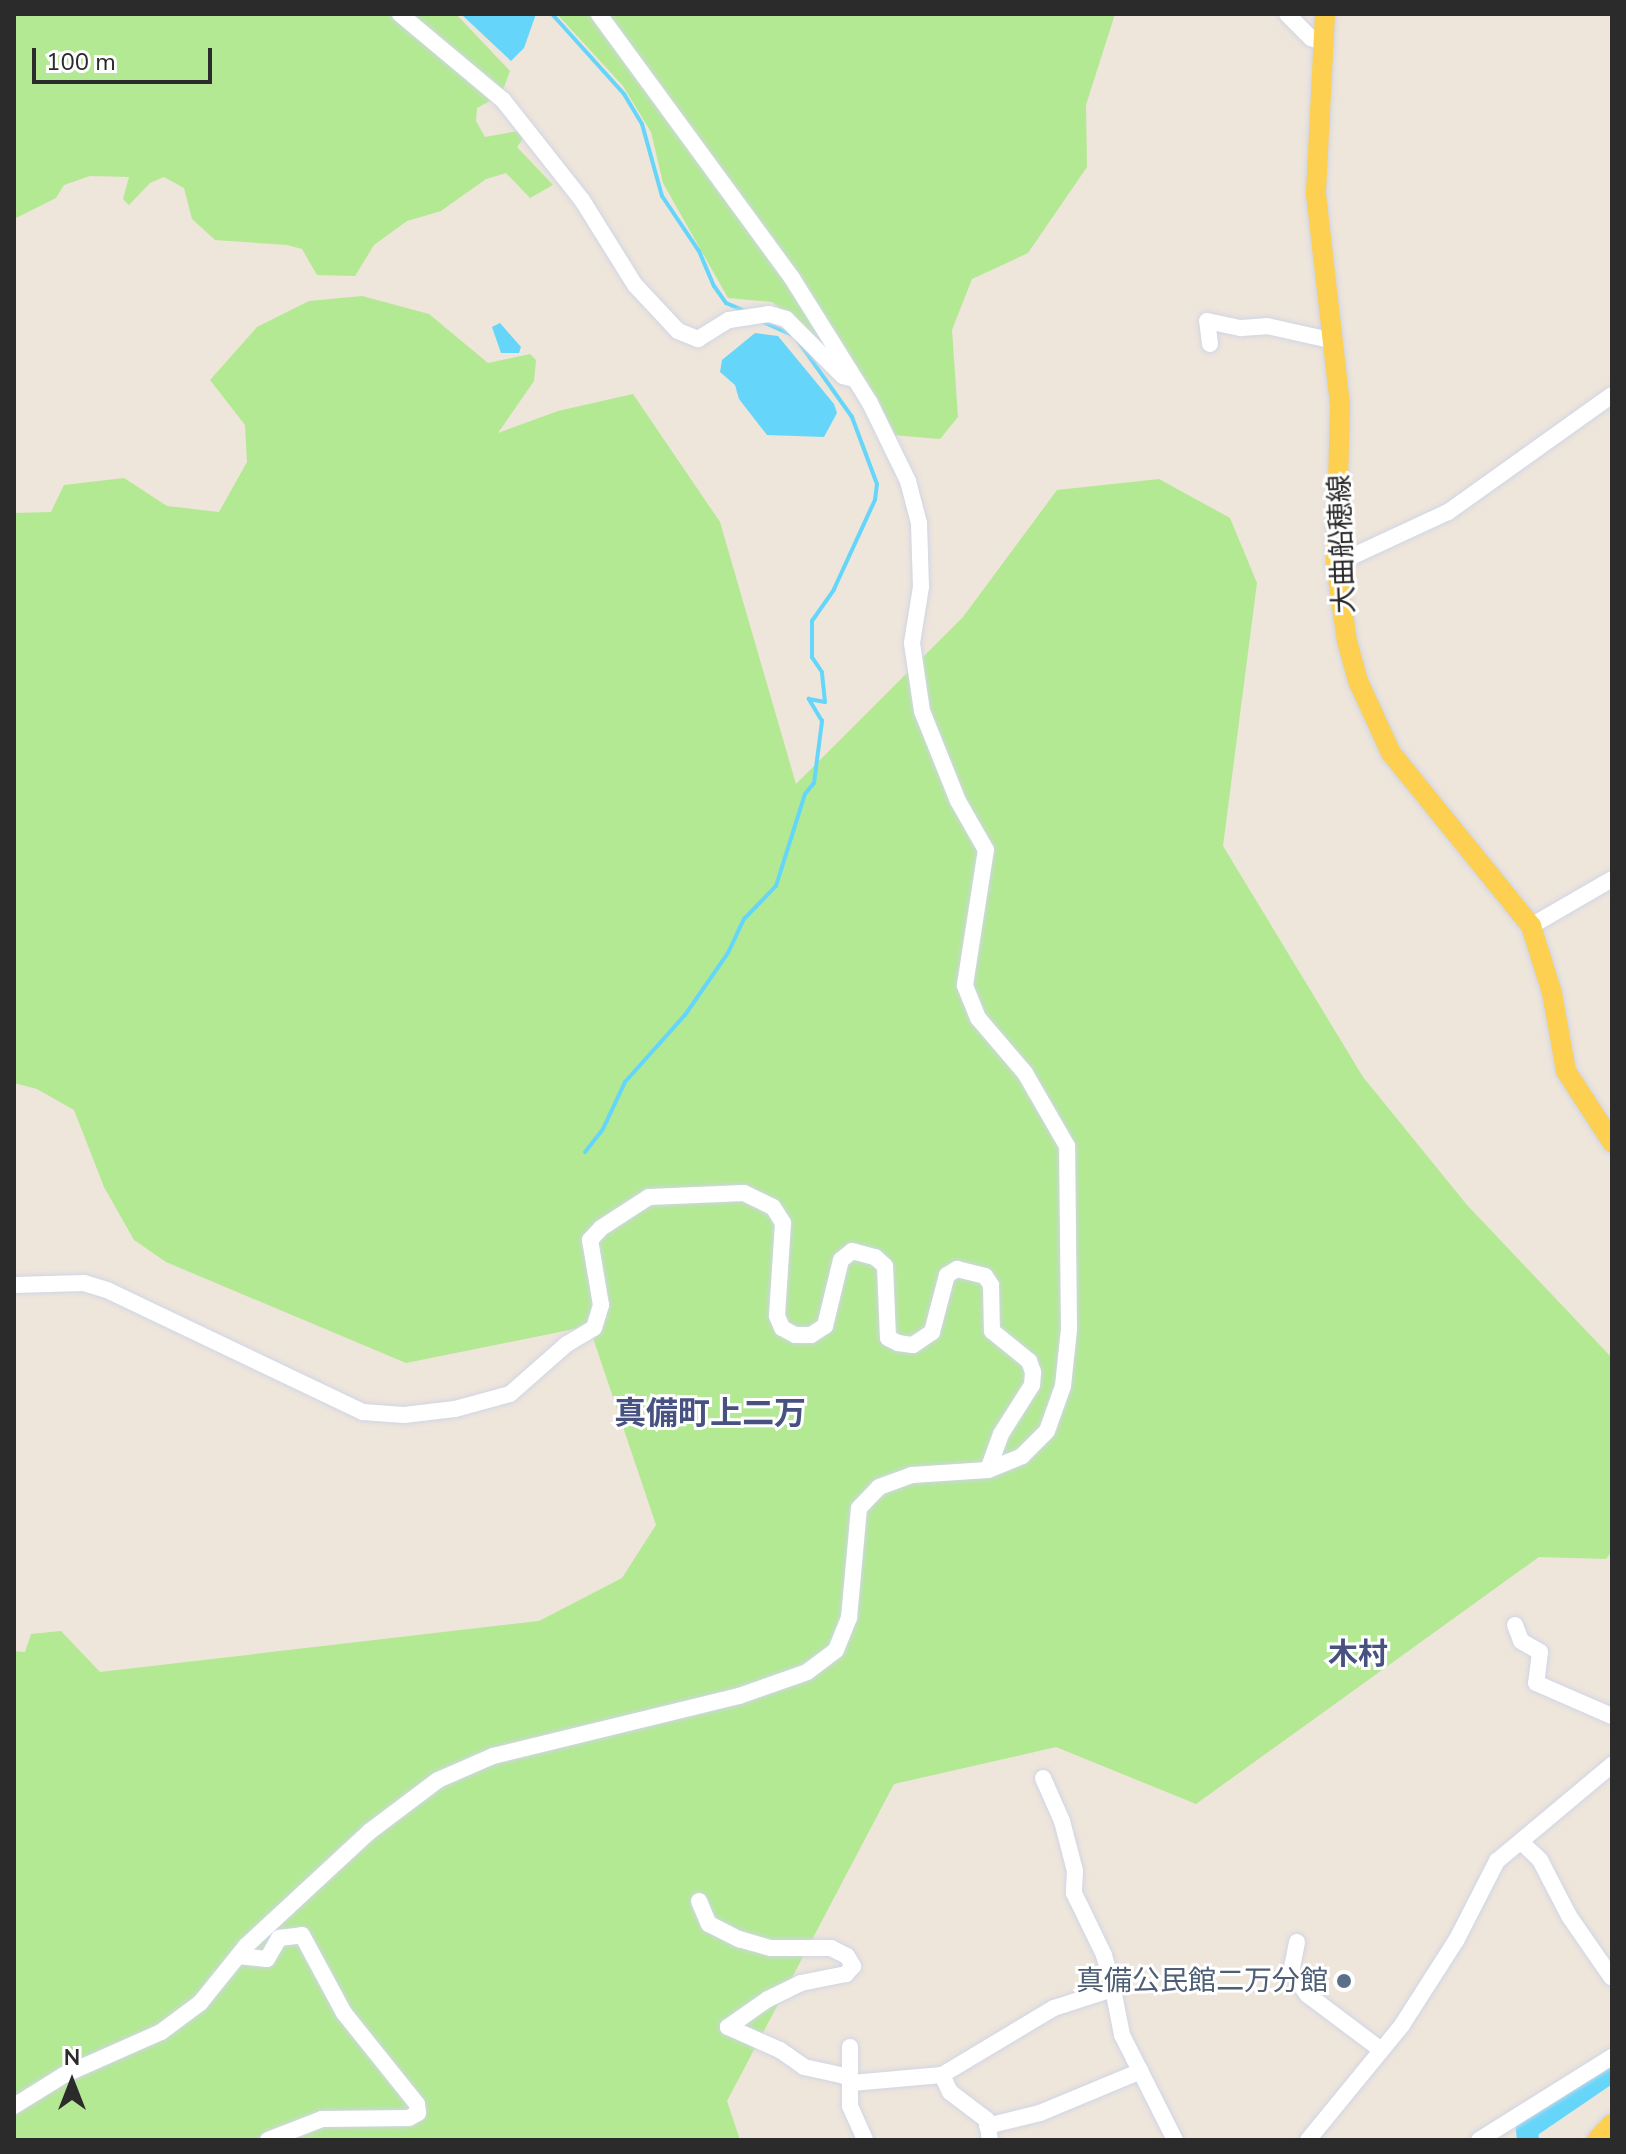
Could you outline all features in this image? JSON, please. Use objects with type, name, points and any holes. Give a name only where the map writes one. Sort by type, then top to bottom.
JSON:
[{"type":"main road","name":"大曲船穂線","points":[[1325,14],[1316,194],[1319,250],[1334,341],[1340,406],[1336,564],[1358,681],[1391,753],[1531,926],[1552,993],[1566,1071],[1612,1142]]},
{"type":"main road","points":[[1597,2140],[1612,2124]]},
{"type":"street","points":[[400,14],[503,100],[582,200],[635,285],[678,331],[698,339],[729,320],[769,314],[786,319],[843,376],[856,379]]},
{"type":"street","points":[[14,2106],[64,2075],[161,2032],[200,2003],[238,1956],[289,1906],[369,1832],[438,1780],[471,1764],[739,1696],[807,1672],[836,1650],[849,1618],[859,1508],[879,1487],[912,1475],[988,1470],[1022,1456],[1047,1431],[1063,1386],[1069,1329],[1067,1146],[1046,1102],[978,1018],[965,985],[986,850],[958,801],[922,711],[912,643],[921,587],[919,523],[908,481],[856,379],[699,145],[599,14]]},
{"type":"street","points":[[1287,14],[1311,38],[1324,43]]},
{"type":"street","points":[[1210,344],[1207,321],[1241,328],[1267,326],[1334,341]]},
{"type":"street","points":[[1336,564],[1448,512],[1612,395]]},
{"type":"street","points":[[1531,926],[1612,879]]},
{"type":"street","points":[[14,1285],[70,1282],[107,1290],[363,1412],[455,1409],[510,1394],[567,1344],[594,1328],[601,1305],[590,1240],[601,1228],[649,1197],[744,1193],[773,1207],[783,1223],[777,1316],[782,1328],[795,1335],[811,1335],[825,1326],[841,1260],[852,1251],[875,1257],[885,1266],[888,1338],[898,1343],[913,1345],[932,1332],[947,1275],[957,1269],[985,1276],[991,1285],[992,1331],[1029,1361],[1033,1372],[1032,1385],[1001,1434],[988,1470]]},
{"type":"street","points":[[1515,1625],[1521,1641],[1540,1652],[1536,1683],[1612,1716]]},
{"type":"street","points":[[1308,2140],[1380,2049],[1457,1939],[1497,1861],[1612,1765]]},
{"type":"street","points":[[1043,1778],[1062,1821],[1075,1871],[1074,1893],[1104,1955],[1122,2035],[1175,2140]]},
{"type":"street","points":[[1521,1842],[1540,1860],[1569,1916],[1612,1978]]},
{"type":"street","points":[[699,1901],[709,1924],[739,1939],[771,1948],[831,1948],[847,1956],[853,1966],[846,1974],[801,1983],[746,2011],[728,2027],[780,2050],[804,2067],[850,2080],[874,2084],[942,2075],[1054,2008],[1113,1989]]},
{"type":"street","points":[[238,1956],[267,1959],[279,1938],[302,1935],[351,2024],[417,2104],[418,2113],[409,2118],[322,2119],[268,2140]]},
{"type":"street","points":[[1297,1942],[1291,1972],[1308,1995],[1380,2049]]},
{"type":"street","points":[[850,2047],[850,2106],[865,2140]]},
{"type":"street","points":[[1479,2140],[1612,2057]]},
{"type":"street","points":[[942,2075],[950,2092],[987,2120],[989,2133],[1141,2071]]},
{"type":"green space","points":[[14,14],[456,14],[510,71],[501,95],[477,108],[476,121],[485,137],[518,131],[525,136],[517,147],[553,185],[530,198],[506,173],[486,179],[441,211],[407,221],[374,245],[355,276],[317,275],[302,249],[287,245],[215,240],[192,219],[184,188],[164,177],[150,183],[129,205],[123,199],[129,177],[90,176],[64,185],[56,198],[14,219]]},
{"type":"green space","points":[[557,14],[1115,14],[1086,105],[1087,167],[1028,253],[972,279],[952,330],[958,417],[940,439],[893,435],[840,358],[772,302],[728,298],[663,183],[651,132],[623,86]]},
{"type":"green space","points":[[362,296],[429,314],[488,363],[530,354],[536,360],[534,381],[498,433],[558,411],[633,394],[720,522],[796,784],[963,617],[1057,490],[1159,479],[1230,518],[1257,583],[1223,846],[1363,1077],[1467,1205],[1612,1358],[1612,1551],[1606,1559],[1539,1557],[1196,1804],[1056,1747],[894,1784],[727,2101],[740,2140],[14,2140],[14,1651],[25,1652],[31,1634],[61,1631],[100,1672],[539,1621],[622,1578],[656,1525],[589,1326],[406,1363],[166,1262],[134,1240],[104,1187],[74,1110],[37,1089],[14,1083],[14,513],[51,512],[64,485],[124,478],[167,506],[219,512],[247,462],[245,425],[210,380],[257,327],[309,301]]},
{"type":"water","points":[[461,14],[536,14],[524,48],[511,61]]},
{"type":"water","points":[[500,323],[521,347],[519,353],[501,353],[492,327]]},
{"type":"water","points":[[755,333],[778,336],[834,404],[837,413],[824,437],[767,435],[739,399],[735,385],[720,372],[722,360]]},
{"type":"waterway","points":[[552,14],[624,94],[642,124],[662,196],[699,251],[714,286],[726,303],[750,313]]},
{"type":"waterway","points":[[763,322],[792,335]]},
{"type":"waterway","points":[[585,1152],[603,1129],[625,1082],[685,1015],[728,953],[744,919],[776,886],[805,794],[814,783],[822,721],[809,699],[825,702],[822,672],[812,657],[812,621],[834,589],[875,500],[877,484],[852,417],[798,341]]},
{"type":"waterway","points":[[1528,2140],[1527,2129],[1612,2071]]},
{"type":"place","name":"真備公民館二万分館","points":[[1344,1981]]},
{"type":"district","name":"真備町上二万","points":[[710,1414]]},
{"type":"district","name":"木村","points":[[1358,1655]]}]
